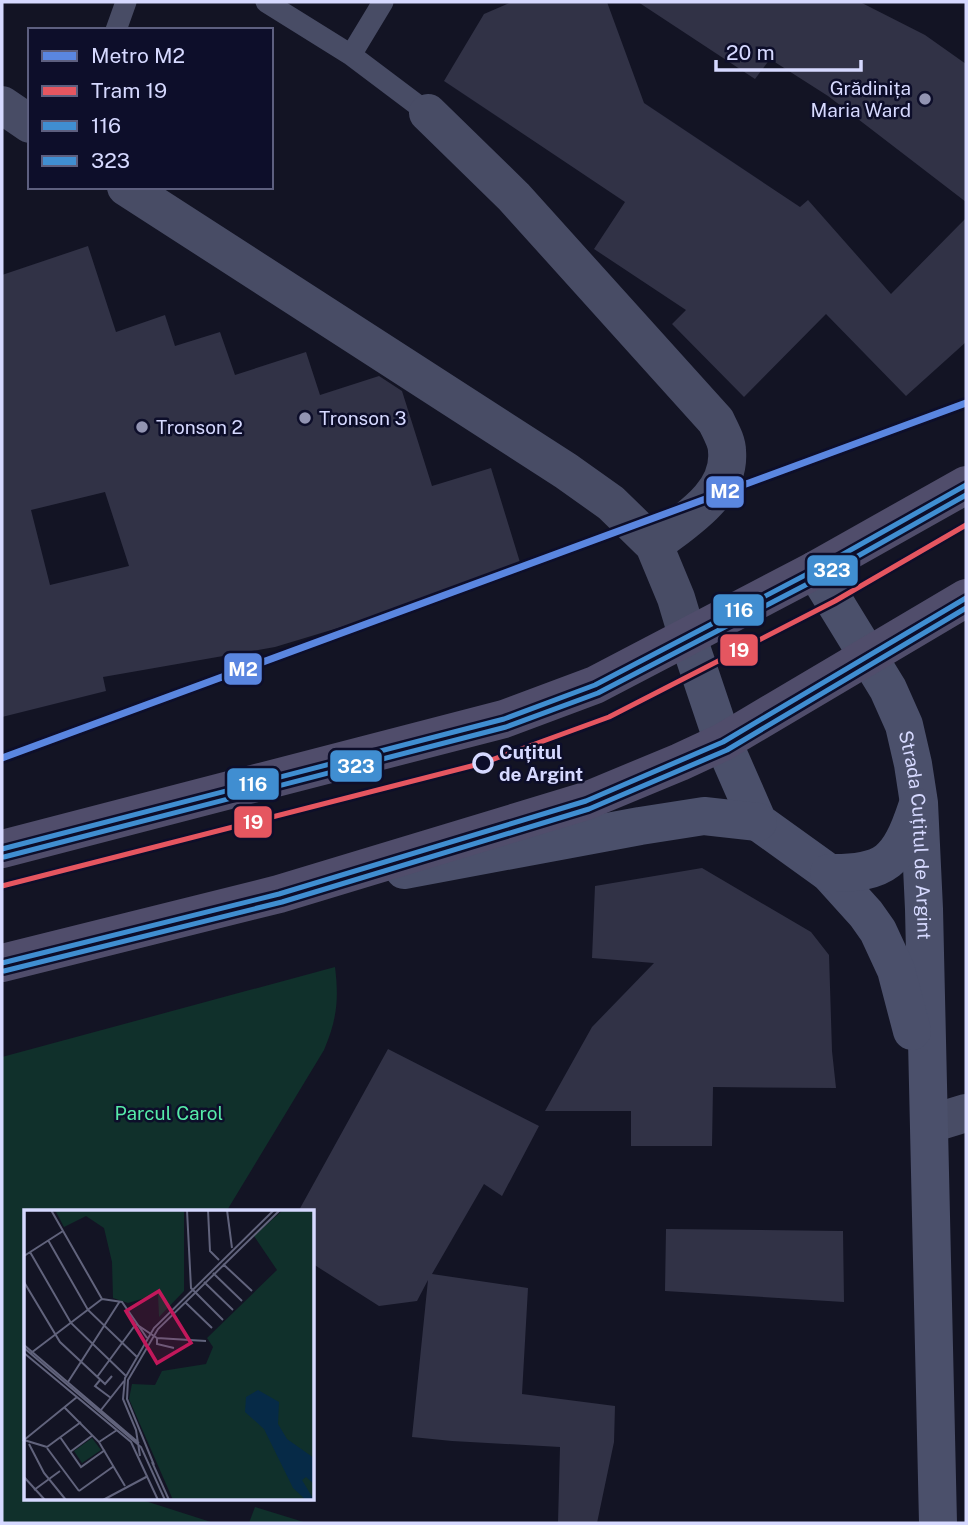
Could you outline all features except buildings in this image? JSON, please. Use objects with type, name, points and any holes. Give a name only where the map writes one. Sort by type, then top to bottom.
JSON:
[{"type":"main road","points":[[2,849],[504,719],[595,685],[815,570],[966,485]]},
{"type":"main road","points":[[2,963],[279,894],[586,801],[723,742],[966,598]]},
{"type":"street","points":[[2,105],[28,123]]},
{"type":"street","points":[[429,113],[514,197],[716,421],[727,450],[725,476],[708,502],[654,545]]},
{"type":"street","points":[[129,189],[566,471],[611,503],[654,545],[676,598],[723,742],[758,822],[704,816],[279,894]]},
{"type":"street","name":"Strada Cuțitul de Argint","points":[[815,570],[888,689],[904,725],[919,803],[930,1124],[938,1523]]},
{"type":"street","points":[[829,873],[860,873],[882,866],[897,851],[910,830],[919,803]]},
{"type":"street","name":"Strada Cuțitul de Argint","points":[[758,822],[829,873],[872,922],[896,970],[930,1124]]},
{"type":"street","points":[[930,1124],[966,1113]]},
{"type":"lane","points":[[117,28],[126,2]]},
{"type":"lane","points":[[266,2],[351,55],[429,113]]},
{"type":"lane","points":[[351,55],[383,2]]},
{"type":"green space","name":"Parcul Carol","points":[[335,967],[336,1009],[324,1050],[227,1210],[24,1210],[24,1500],[142,1500],[214,1523],[2,1523],[2,1057]]},
{"type":"green space","points":[[255,1507],[307,1523],[249,1523]]},
{"type":"metro line","name":"M2","points":[[2,758],[966,403]]},
{"type":"tram line","name":"19","points":[[2,886],[483,763],[609,717],[835,601],[966,525]]},
{"type":"transit line","name":"116","points":[[2,849],[504,719],[595,685],[815,570],[966,485]]},
{"type":"transit line","name":"323","points":[[4,857],[506,727],[598,693],[819,578],[966,495]]},
{"type":"transit line","name":"116","points":[[2,963],[279,894],[586,801],[723,742],[966,598]]},
{"type":"transit line","name":"323","points":[[4,971],[282,902],[589,809],[727,750],[966,608]]},
{"type":"place","name":"Grădinița Maria Ward","points":[[925,99]]},
{"type":"place","name":"Tronson 3","points":[[305,418]]},
{"type":"place","name":"Tronson 2","points":[[142,427]]},
{"type":"place","name":"Cuțitul de Argint","points":[[483,763]]}]
